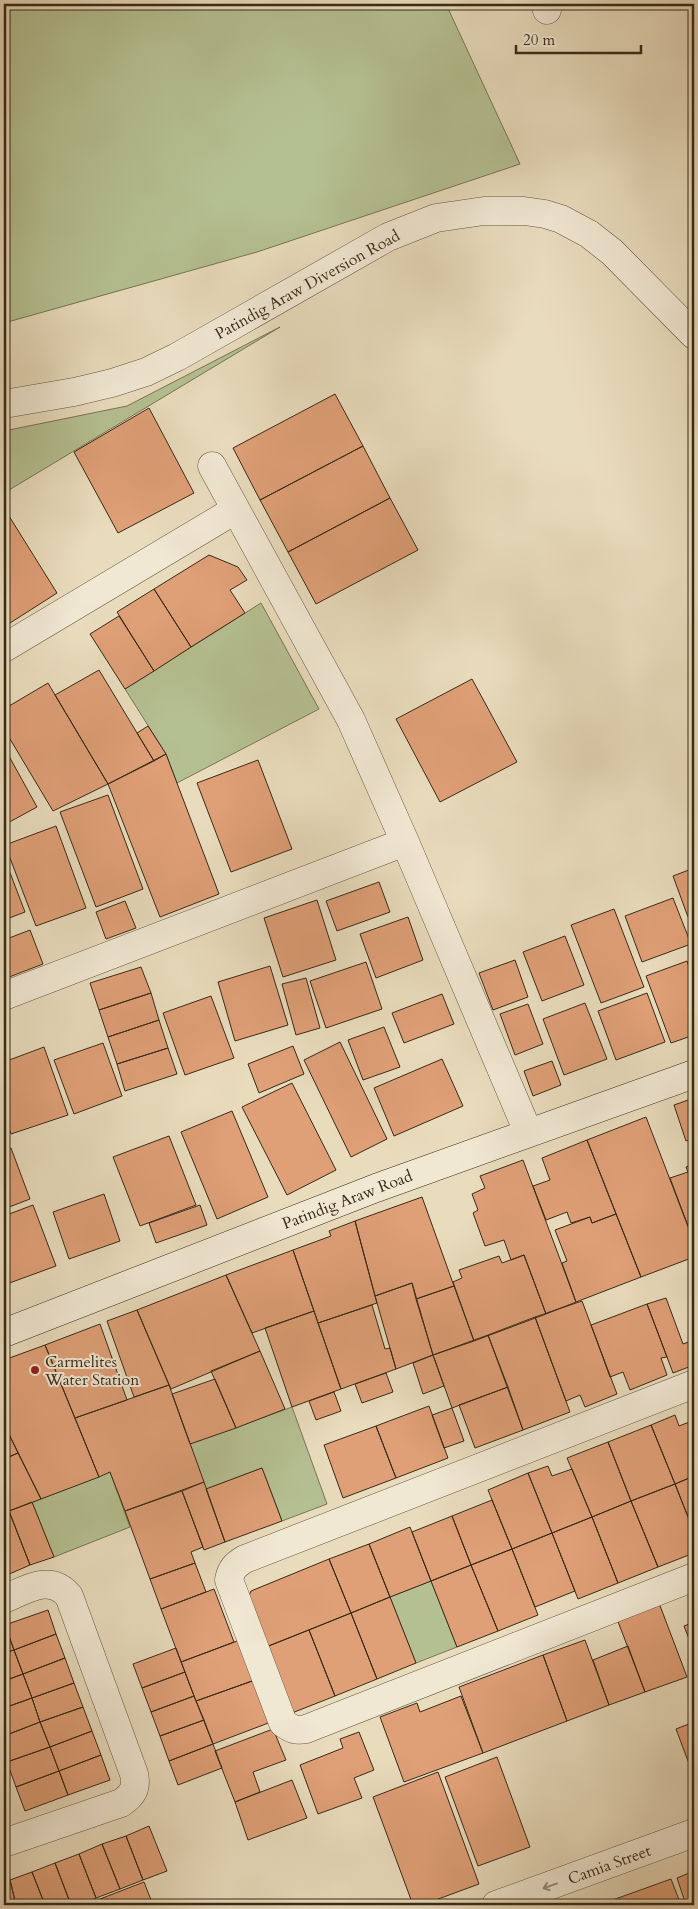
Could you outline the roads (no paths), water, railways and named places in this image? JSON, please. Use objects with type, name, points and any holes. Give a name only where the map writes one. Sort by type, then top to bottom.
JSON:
[{"type":"street","name":"Patindig Araw Diversion Road","points":[[4,404],[74,392],[146,372],[177,357],[388,237],[436,218],[484,210],[524,211],[545,214],[560,219],[589,234],[612,252],[694,335]]},
{"type":"street","points":[[212,466],[343,705],[405,842],[528,1132]]},
{"type":"street","points":[[4,648],[235,510]]},
{"type":"street","points":[[4,996],[405,842]]},
{"type":"street","name":"Patindig Araw Road","points":[[4,1334],[376,1188],[694,1074]]},
{"type":"street","points":[[694,1384],[245,1559],[236,1564],[230,1571],[228,1580],[283,1723],[289,1728],[298,1730],[306,1729],[694,1577]]},
{"type":"street","points":[[4,1599],[49,1583],[57,1585],[69,1596],[136,1783],[133,1792],[121,1803],[4,1843]]},
{"type":"street","name":"Camia Street","points":[[496,1905],[694,1833]]},
{"type":"place","name":"Carmelites Water Station","points":[[35,1370]]}]
